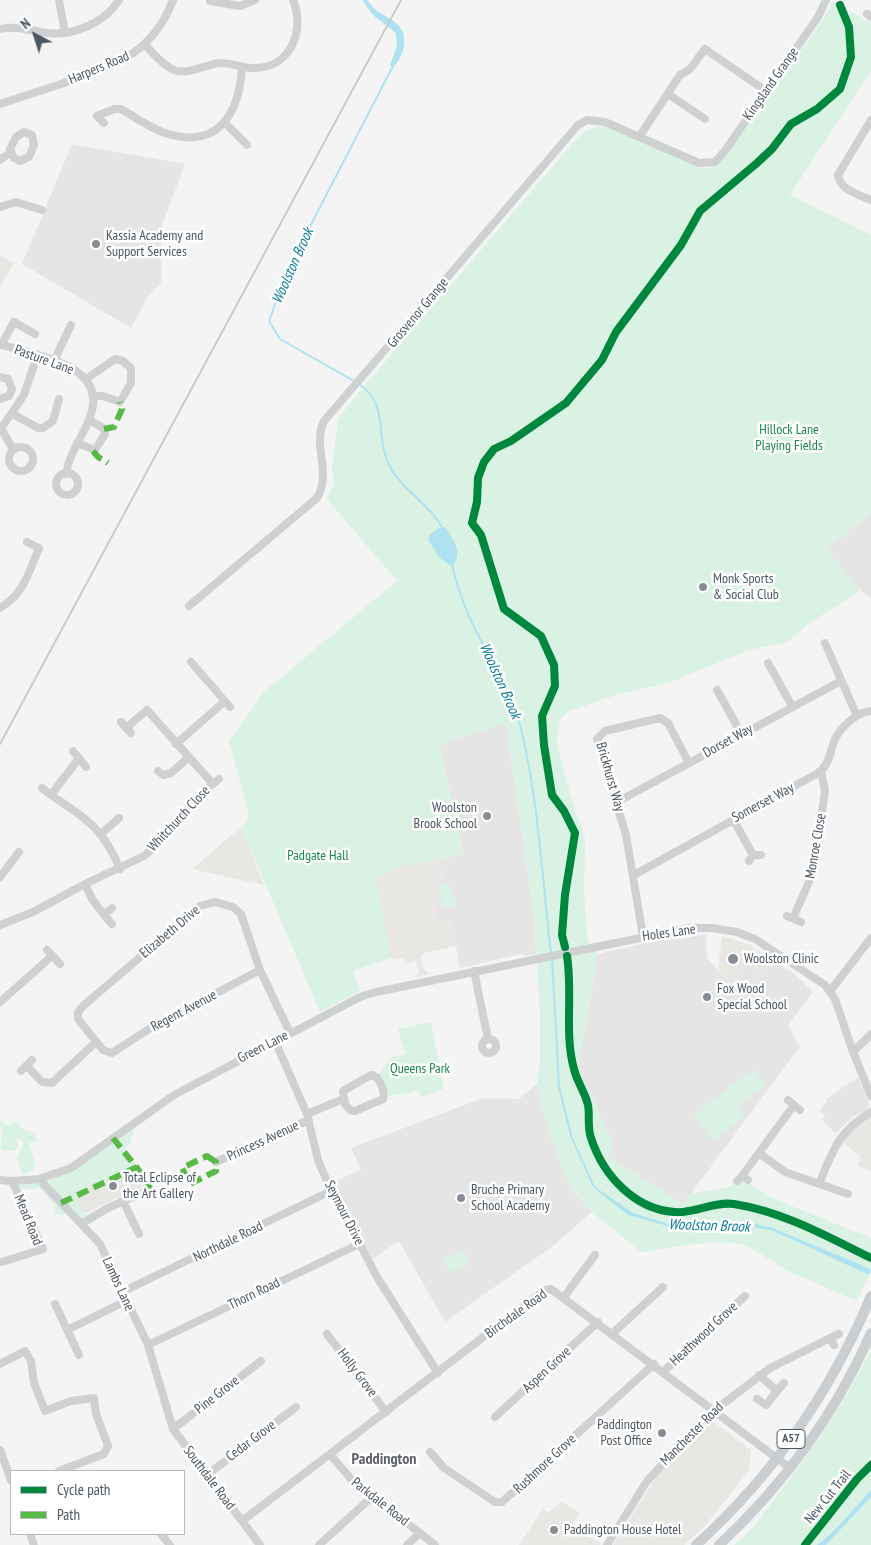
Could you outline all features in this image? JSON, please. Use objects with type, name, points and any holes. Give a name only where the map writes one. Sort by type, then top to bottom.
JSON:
[{"type":"main road","name":"A57","points":[[696,1545],[747,1494],[777,1458],[806,1418],[832,1376],[871,1296]]},
{"type":"main road","name":"A57","points":[[719,1545],[760,1504],[790,1468],[833,1405],[871,1333]]},
{"type":"street","points":[[59,0],[65,33]]},
{"type":"street","points":[[0,29],[13,28],[65,33],[96,21],[119,0]]},
{"type":"street","name":"Harpers Road","points":[[0,104],[128,59],[145,45],[162,24],[173,0]]},
{"type":"street","points":[[208,2],[240,6],[254,0]]},
{"type":"street","points":[[145,45],[166,65],[180,71],[219,63],[253,68],[270,65],[287,55],[294,44],[297,31],[297,10],[294,0]]},
{"type":"street","name":"Kingsland Grange","points":[[711,163],[724,152],[818,16],[826,0]]},
{"type":"street","points":[[639,137],[680,76],[690,69],[705,49],[766,91]]},
{"type":"street","points":[[104,123],[97,116],[114,109],[121,109],[160,131],[194,138],[212,132],[224,122],[235,106],[242,67]]},
{"type":"street","points":[[668,94],[705,119]]},
{"type":"street","name":"Grosvenor Grange","points":[[188,606],[317,498],[323,481],[321,429],[324,421],[578,125],[587,120],[598,120],[699,163],[711,163]]},
{"type":"street","points":[[871,120],[838,175],[840,183],[846,189],[871,200]]},
{"type":"street","points":[[224,122],[246,145]]},
{"type":"street","points":[[0,160],[10,153]]},
{"type":"street","points":[[0,207],[16,202],[42,210]]},
{"type":"street","points":[[0,345],[14,322],[35,334]]},
{"type":"street","points":[[54,361],[72,326]]},
{"type":"street","name":"Pasture Lane","points":[[0,345],[69,366],[86,379],[94,396],[104,396],[120,402],[131,383],[130,368],[126,362],[115,359],[86,379]]},
{"type":"street","points":[[13,449],[1,430],[28,386],[37,356]]},
{"type":"street","points":[[0,377],[10,382],[12,389],[9,396],[15,410],[38,428],[43,428],[53,421],[59,399]]},
{"type":"street","points":[[0,399],[9,396]]},
{"type":"street","points":[[66,474],[68,463],[89,420],[94,396]]},
{"type":"street","points":[[77,443],[93,450],[101,441],[104,429],[89,420]]},
{"type":"street","points":[[27,542],[47,552]]},
{"type":"street","points":[[0,608],[23,588],[39,548]]},
{"type":"street","points":[[825,643],[857,716]]},
{"type":"street","points":[[176,744],[227,704],[190,662]]},
{"type":"street","points":[[768,664],[792,706]]},
{"type":"street","name":"Dorset Way","points":[[617,802],[841,681]]},
{"type":"street","points":[[717,690],[741,734]]},
{"type":"street","points":[[126,728],[150,707],[176,744],[189,757],[171,773],[163,774],[158,771]]},
{"type":"street","points":[[821,771],[830,759],[835,738],[857,716],[871,711]]},
{"type":"street","name":"Brickhurst Way","points":[[643,936],[626,834],[598,746],[599,736],[603,732],[660,718],[668,723],[689,763]]},
{"type":"street","points":[[73,751],[86,767]]},
{"type":"street","name":"Whitchurch Close","points":[[0,923],[33,912],[85,884],[120,869],[144,856],[165,838],[192,803],[216,781],[189,757]]},
{"type":"street","points":[[51,795],[79,758]]},
{"type":"street","name":"Somerset Way","points":[[634,875],[821,771]]},
{"type":"street","name":"Monroe Close","points":[[794,919],[813,873],[825,791],[821,771]]},
{"type":"street","points":[[42,788],[83,816],[102,833],[120,869]]},
{"type":"street","points":[[102,833],[119,818]]},
{"type":"street","points":[[733,819],[754,857]]},
{"type":"street","points":[[0,877],[19,852]]},
{"type":"street","points":[[85,884],[92,899],[112,924]]},
{"type":"street","name":"Elizabeth Drive","points":[[96,1042],[79,1022],[78,1015],[83,1006],[204,903],[215,902],[233,907],[241,914],[260,970],[290,1033]]},
{"type":"street","points":[[104,915],[112,908]]},
{"type":"street","name":"Holes Lane","points":[[548,955],[689,928],[712,928],[737,932],[767,945],[831,990]]},
{"type":"street","points":[[871,938],[831,990],[871,1096]]},
{"type":"street","points":[[0,1002],[49,953],[60,964]]},
{"type":"street","name":"Green Lane","points":[[0,1180],[12,1182],[39,1179],[71,1168],[174,1095],[360,997],[548,955]]},
{"type":"street","name":"Regent Avenue","points":[[96,1042],[110,1053],[152,1027],[260,970]]},
{"type":"street","points":[[474,971],[488,1039]]},
{"type":"street","points":[[853,1052],[871,1034]]},
{"type":"street","name":"Seymour Drive","points":[[275,1041],[308,1117],[318,1160],[359,1244],[377,1278],[438,1373]]},
{"type":"street","points":[[27,1066],[42,1082],[52,1083],[96,1042]]},
{"type":"street","points":[[371,1075],[377,1077],[384,1094],[382,1100],[355,1111],[348,1108],[343,1099],[344,1089],[371,1075]]},
{"type":"street","name":"Princess Avenue","points":[[216,1162],[343,1099]]},
{"type":"street","points":[[742,1179],[794,1105]]},
{"type":"street","points":[[820,1184],[834,1146],[842,1134],[856,1121],[871,1112]]},
{"type":"street","points":[[759,1153],[785,1172],[848,1194]]},
{"type":"street","name":"Lambs Lane","points":[[39,1179],[100,1244],[148,1345],[166,1408]]},
{"type":"street","name":"Mead Road","points":[[2,1262],[43,1249],[12,1182]]},
{"type":"street","points":[[81,1224],[92,1216],[150,1189]]},
{"type":"street","name":"Northdale Road","points":[[122,1292],[333,1190]]},
{"type":"street","points":[[123,1201],[139,1234]]},
{"type":"street","name":"Thorn Road","points":[[148,1345],[359,1244]]},
{"type":"street","points":[[564,1297],[595,1255]]},
{"type":"street","points":[[614,1333],[663,1287]]},
{"type":"street","name":"Birchdale Road","points":[[242,1521],[545,1290],[551,1288],[614,1333],[790,1468]]},
{"type":"street","name":"Heathwood Grove","points":[[664,1371],[745,1296]]},
{"type":"street","points":[[67,1330],[126,1301]]},
{"type":"street","points":[[55,1304],[79,1355]]},
{"type":"street","name":"Aspen Grove","points":[[495,1418],[598,1322]]},
{"type":"street","name":"Holly Grove","points":[[327,1334],[386,1412]]},
{"type":"street","name":"Manchester Road","points":[[607,1545],[647,1482],[714,1410],[759,1375],[785,1358],[832,1341],[839,1334]]},
{"type":"street","points":[[0,1364],[25,1350],[31,1361],[34,1383],[45,1411],[71,1401],[94,1398],[97,1417],[108,1446],[104,1454],[62,1470]]},
{"type":"street","name":"Pine Grove","points":[[172,1429],[261,1361]]},
{"type":"street","name":"Rushmore Grove","points":[[430,1452],[444,1468],[495,1502],[502,1502],[654,1364]]},
{"type":"street","points":[[759,1375],[777,1390]]},
{"type":"street","points":[[757,1398],[766,1405],[784,1383]]},
{"type":"street","name":"Cedar Grove","points":[[207,1475],[296,1407]]},
{"type":"street","name":"Southdale Road","points":[[166,1408],[172,1429],[260,1545]]},
{"type":"street","points":[[0,1450],[10,1477]]},
{"type":"street","name":"Parkdale Road","points":[[330,1454],[348,1476],[434,1545]]},
{"type":"street","points":[[319,1545],[373,1496]]},
{"type":"street","points":[[407,1545],[420,1533]]},
{"type":"shaded area","name":"Kassia Academy and Support Services","points":[[72,144],[185,164],[162,225],[161,283],[148,296],[131,328],[22,264]]},
{"type":"shaded area","points":[[0,255],[14,263],[0,287]]},
{"type":"shaded area","points":[[871,512],[871,599],[851,582],[827,549]]},
{"type":"shaded area","name":"Woolston Brook School","points":[[506,722],[534,916],[536,954],[526,956],[521,954],[460,968],[451,920],[437,922],[429,884],[443,881],[438,857],[463,853],[439,744]]},
{"type":"shaded area","points":[[241,827],[264,885],[192,869]]},
{"type":"shaded area","points":[[438,857],[443,881],[429,885],[437,922],[451,920],[456,946],[424,953],[421,956],[424,970],[429,974],[416,977],[419,972],[416,961],[405,964],[404,958],[394,960],[391,958],[375,877],[398,867]]},
{"type":"shaded area","points":[[706,934],[707,958],[730,983],[743,973],[749,964],[759,975],[770,958],[795,974],[813,992],[788,1026],[800,1047],[683,1204],[607,1157],[578,1066],[598,954],[645,943]]},
{"type":"shaded area","points":[[722,936],[750,945],[770,958],[759,975],[743,973],[730,983],[718,968]]},
{"type":"shaded area","points":[[858,1077],[869,1102],[867,1110],[854,1116],[835,1133],[822,1120],[825,1116],[819,1111],[827,1101],[826,1099]]},
{"type":"shaded area","name":"Bruche Primary School Academy","points":[[537,1084],[550,1134],[573,1190],[592,1212],[553,1246],[445,1322],[399,1241],[372,1259],[334,1182],[361,1169],[351,1148],[483,1098],[519,1099]]},
{"type":"shaded area","points":[[871,1115],[871,1171],[858,1166],[861,1157],[841,1141],[847,1132]]},
{"type":"shaded area","points":[[118,1140],[150,1183],[79,1216],[61,1178]]},
{"type":"shaded area","points":[[713,1421],[751,1450],[749,1470],[705,1526],[684,1545],[613,1545],[660,1471],[705,1425]]},
{"type":"shaded area","points":[[562,1502],[580,1513],[572,1526],[574,1529],[601,1543],[600,1545],[519,1545],[543,1509],[548,1512]]},
{"type":"green space","points":[[832,1],[871,23],[871,71],[790,195],[871,235],[871,512],[827,549],[860,591],[808,624],[787,642],[746,651],[671,682],[616,695],[569,711],[560,719],[556,739],[570,794],[585,838],[584,895],[588,941],[598,954],[578,1066],[614,1144],[608,1157],[683,1204],[690,1194],[726,1188],[744,1180],[774,1199],[871,1238],[871,1270],[857,1301],[792,1273],[744,1244],[710,1242],[641,1252],[592,1212],[567,1181],[543,1112],[537,1084],[540,1065],[540,1013],[534,916],[506,723],[439,744],[463,854],[398,867],[376,877],[391,958],[353,971],[360,991],[320,1012],[241,827],[247,822],[249,814],[229,741],[264,692],[397,581],[326,498],[334,485],[332,468],[338,419],[355,397],[578,137],[591,129],[600,127],[610,128],[704,169],[719,164],[827,14]]},
{"type":"green space","points":[[451,884],[456,905],[444,908],[438,887]]},
{"type":"green space","name":"Queens Park","points":[[431,1022],[444,1089],[421,1097],[418,1090],[387,1096],[378,1074],[393,1056],[406,1055],[398,1029]]},
{"type":"green space","points":[[753,1070],[765,1085],[736,1107],[744,1117],[714,1140],[694,1115]]},
{"type":"green space","points":[[0,1120],[7,1125],[17,1122],[23,1129],[35,1133],[38,1140],[29,1143],[36,1168],[23,1175],[17,1159],[24,1143],[18,1139],[16,1140],[19,1147],[13,1151],[4,1151],[0,1148],[3,1129],[0,1127]]},
{"type":"green space","points":[[127,1127],[133,1130],[133,1135],[130,1139],[132,1142],[123,1151],[134,1165],[82,1191],[83,1194],[76,1198],[81,1210],[88,1216],[81,1222],[67,1214],[61,1216],[55,1212],[55,1206],[40,1188],[20,1189],[17,1182],[35,1178],[48,1181],[68,1171]]},
{"type":"green space","points":[[463,1250],[470,1263],[450,1272],[444,1259]]},
{"type":"green space","points":[[871,1350],[871,1490],[833,1532],[817,1545],[734,1545],[757,1522],[803,1461],[839,1407]]},
{"type":"green space","points":[[871,1497],[871,1545],[826,1545]]},
{"type":"water","points":[[362,0],[367,0],[401,29],[404,36],[404,48],[400,59],[394,66],[390,66],[397,46],[396,33],[374,16]]},
{"type":"water","points":[[445,527],[454,541],[457,551],[457,557],[452,567],[440,558],[428,540],[434,531]]},
{"type":"water","points":[[571,1138],[573,1138],[595,1187],[633,1213],[672,1225],[752,1224],[752,1228],[671,1227],[628,1215],[593,1187]]},
{"type":"water","points":[[755,1224],[770,1227],[859,1264],[871,1270],[869,1275],[772,1230],[755,1228]]},
{"type":"water","points":[[871,1490],[871,1497],[826,1545],[817,1545],[833,1532]]},
{"type":"waterway","name":"Woolston Brook","points":[[354,381],[280,339],[269,321],[288,269],[394,64]]},
{"type":"waterway","name":"Woolston Brook","points":[[358,384],[374,399],[380,418],[384,450],[392,470],[398,479],[437,519],[443,529]]},
{"type":"waterway","name":"Woolston Brook","points":[[452,565],[468,614],[504,683],[518,717],[525,745],[535,804],[551,953]]},
{"type":"waterway","name":"Woolston Brook","points":[[552,958],[559,1087],[572,1139]]},
{"type":"railway","points":[[0,744],[401,0]]},
{"type":"marked path","points":[[104,429],[114,427],[122,409],[120,402]]},
{"type":"marked path","points":[[93,451],[98,457],[108,463]]},
{"type":"marked path","points":[[113,1138],[145,1178],[150,1189]]},
{"type":"marked path","points":[[207,1156],[216,1162],[216,1171],[190,1184],[182,1168],[207,1156]]},
{"type":"marked path","points":[[61,1203],[137,1167]]},
{"type":"cycle path","points":[[565,947],[562,935],[565,895],[575,833],[564,811],[552,795],[544,745],[542,716],[555,686],[554,665],[541,636],[504,609],[481,535],[472,523],[477,502],[478,478],[484,462],[494,449],[511,441],[566,403],[602,360],[616,332],[681,245],[700,211],[772,149],[791,124],[817,109],[840,89],[851,57],[849,27],[840,5]]},
{"type":"cycle path","points":[[567,956],[569,970],[569,1027],[574,1069],[588,1105],[590,1134],[596,1152],[603,1165],[622,1188],[646,1204],[674,1212],[689,1211],[719,1204],[734,1204],[770,1213],[821,1233],[871,1258]]},
{"type":"cycle path","name":"New Cut Trail","points":[[805,1545],[857,1479],[871,1465]]},
{"type":"place","name":"Kassia Academy and Support Services","points":[[96,244]]},
{"type":"place","name":"Monk Sports & Social Club","points":[[703,587]]},
{"type":"place","name":"Woolston Brook School","points":[[487,816]]},
{"type":"place","name":"Woolston Clinic","points":[[733,959]]},
{"type":"place","name":"Fox Wood Special School","points":[[707,997]]},
{"type":"place","name":"Total Eclipse of the Art Gallery","points":[[113,1186]]},
{"type":"place","name":"Bruche Primary School Academy","points":[[461,1198]]},
{"type":"place","name":"Paddington Post Office","points":[[662,1433]]},
{"type":"place","name":"Paddington House Hotel","points":[[554,1530]]},
{"type":"district","name":"Paddington","points":[[384,1459]]},
{"type":"park label","name":"Hillock Lane Playing Fields","points":[[789,438]]},
{"type":"park label","name":"Padgate Hall","points":[[318,856]]}]
